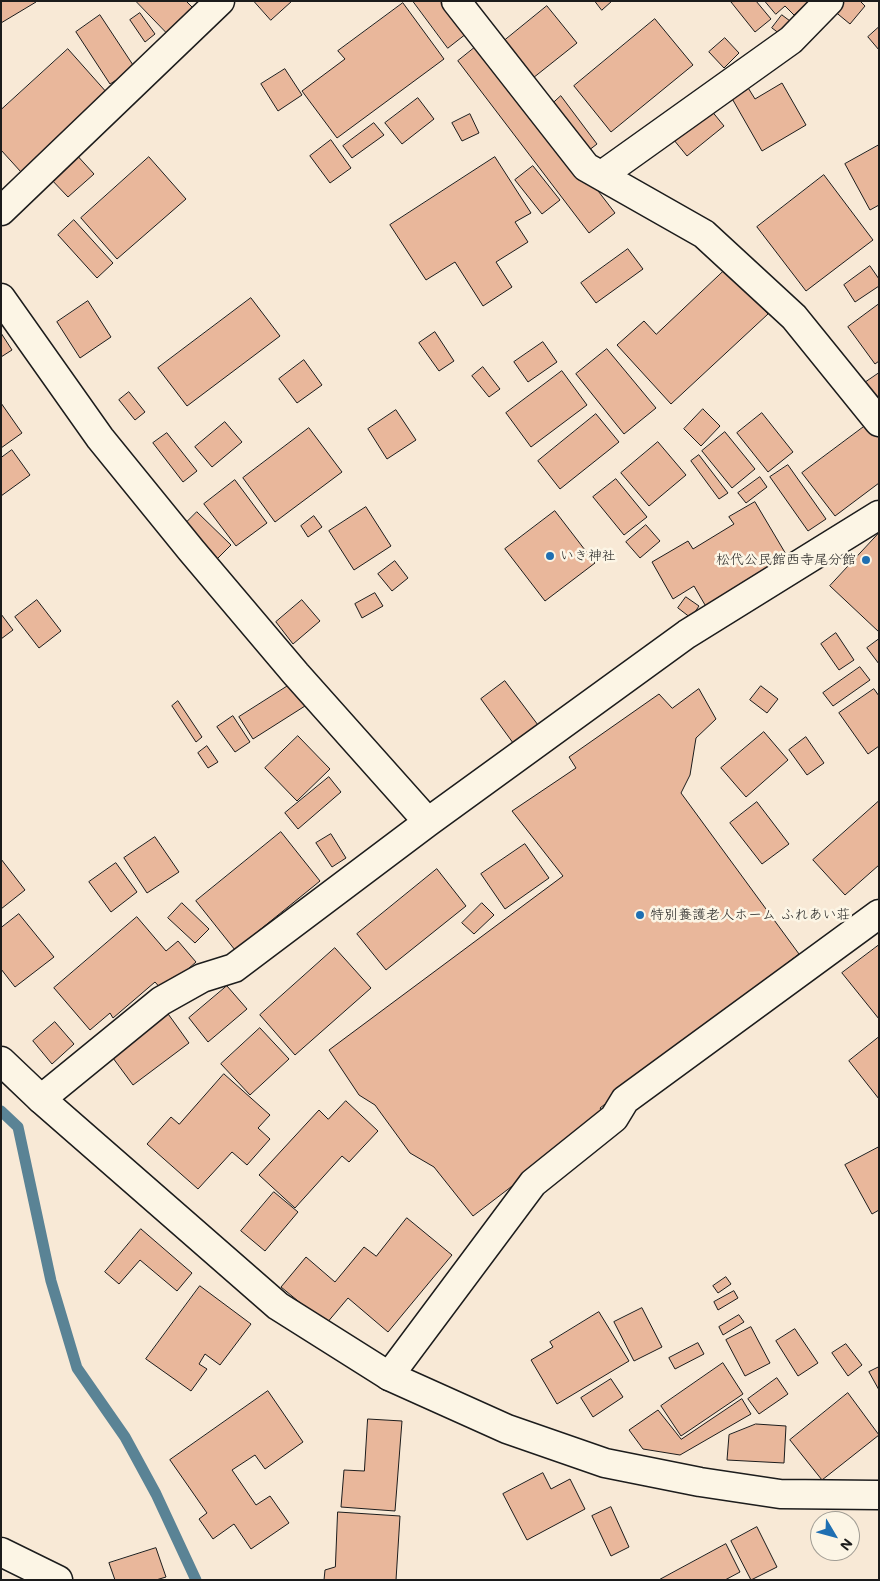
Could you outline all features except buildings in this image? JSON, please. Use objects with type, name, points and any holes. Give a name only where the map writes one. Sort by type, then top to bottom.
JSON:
[{"type":"street","points":[[1,211],[220,1]]},
{"type":"street","points":[[456,1],[586,167],[704,234],[794,316],[879,422]]},
{"type":"street","points":[[602,175],[791,40],[829,1]]},
{"type":"street","points":[[1,298],[100,438],[184,543],[296,674],[428,822]]},
{"type":"street","points":[[41,1099],[161,1001],[202,978],[234,968],[428,822],[687,634],[879,515]]},
{"type":"street","points":[[389,1376],[533,1183],[614,1118],[625,1100],[879,914]]},
{"type":"street","points":[[1,1061],[41,1099],[278,1306],[389,1376],[508,1429],[605,1463],[700,1482],[780,1494],[879,1495]]},
{"type":"street","points":[[1,1552],[58,1580]]},
{"type":"waterway","points":[[1,1111],[18,1127],[51,1281],[77,1368],[125,1437],[156,1494],[196,1580]]},
{"type":"place","name":"いき神社","points":[[550,556]]},
{"type":"place","name":"松代公民館西寺尾分館","points":[[866,560]]},
{"type":"place","name":"特別養護老人ホーム ふれあい荘","points":[[640,915]]}]
